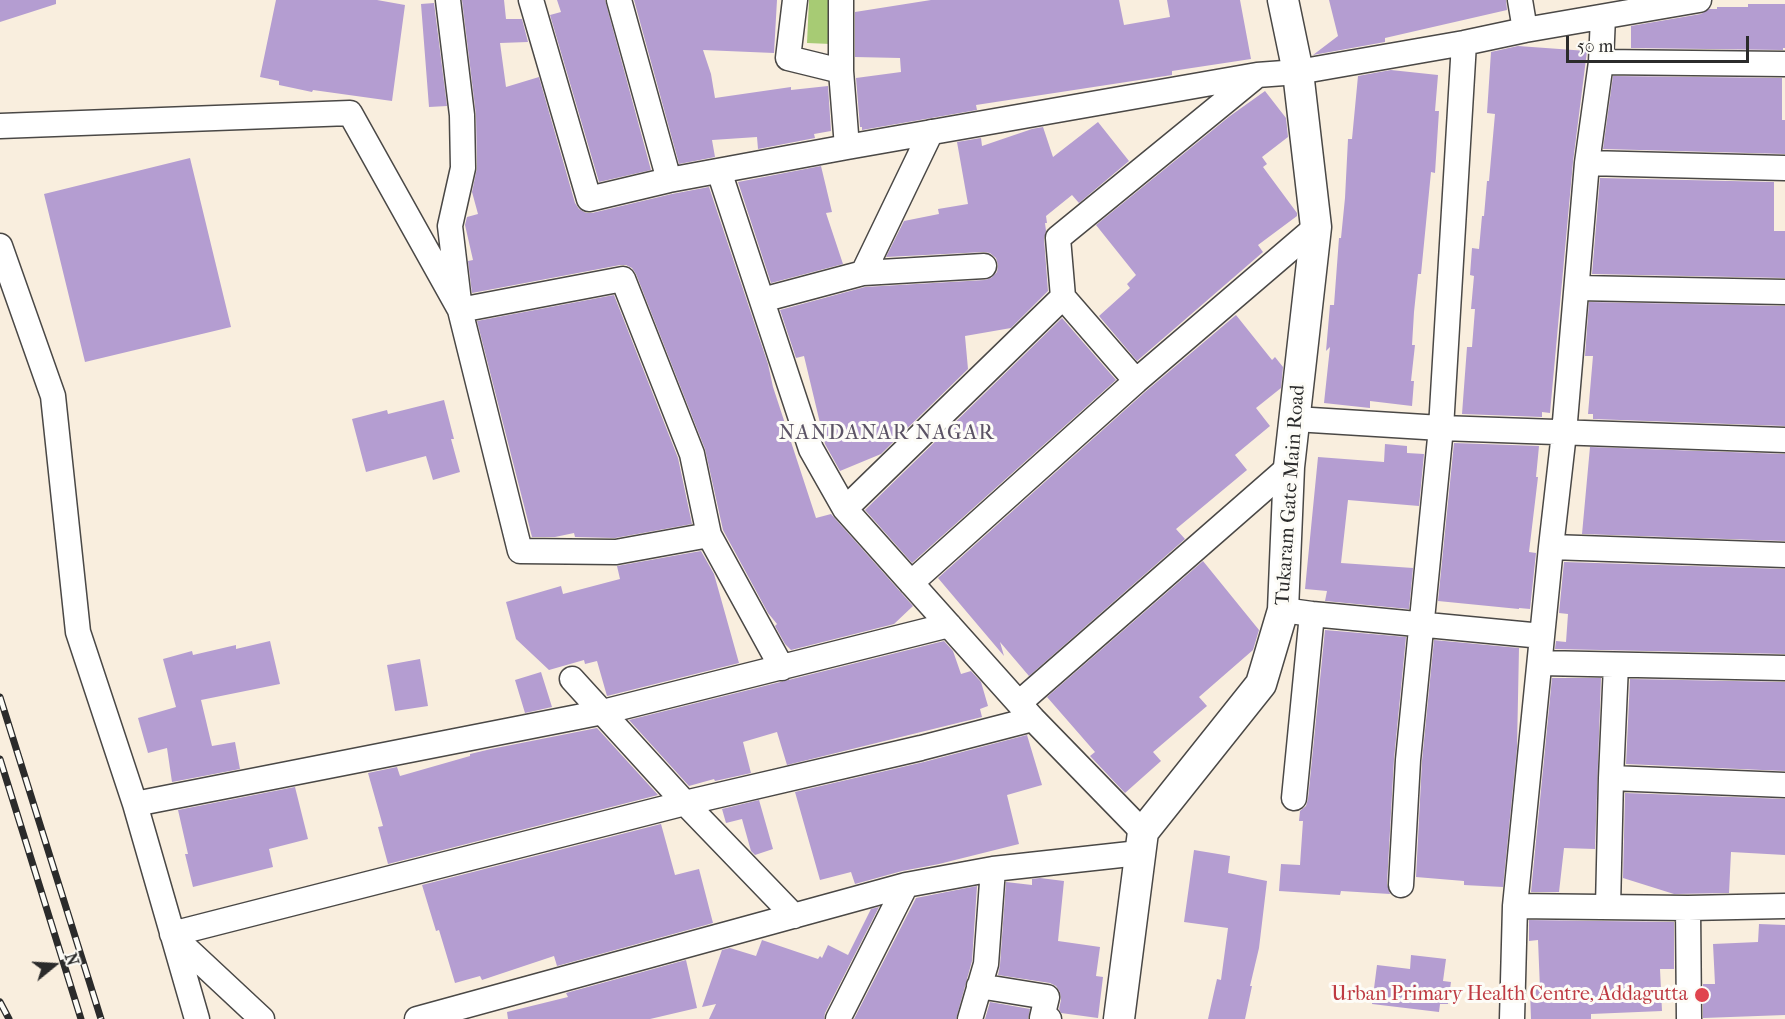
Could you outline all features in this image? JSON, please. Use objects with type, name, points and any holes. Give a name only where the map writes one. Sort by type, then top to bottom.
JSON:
[{"type":"street","points":[[448,0],[462,115],[463,168],[450,226],[460,310],[520,551],[616,552],[710,535]]},
{"type":"street","points":[[531,0],[589,200],[669,180],[847,147],[1257,75],[1298,72],[1699,0]]},
{"type":"street","points":[[619,0],[669,180]]},
{"type":"street","points":[[795,0],[788,58],[841,71]]},
{"type":"street","points":[[841,0],[841,71],[847,147]]},
{"type":"street","name":"Tukaram Gate Main Road","points":[[1141,842],[1261,684],[1297,612],[1289,467],[1316,227],[1298,72],[1282,0]]},
{"type":"street","points":[[1520,0],[1525,30]]},
{"type":"street","points":[[1512,1019],[1515,906],[1564,433],[1587,164],[1600,62],[1603,16]]},
{"type":"street","points":[[1401,885],[1407,760],[1441,428],[1464,43]]},
{"type":"street","points":[[1600,62],[1785,64]]},
{"type":"street","points":[[1136,381],[1063,297],[1058,238],[1257,75]]},
{"type":"street","points":[[0,126],[350,113],[460,310]]},
{"type":"street","points":[[863,273],[931,132]]},
{"type":"street","points":[[1587,164],[1785,168]]},
{"type":"street","points":[[719,171],[811,449],[844,509],[1141,842],[1119,1019]]},
{"type":"street","points":[[911,584],[1136,381],[1316,227]]},
{"type":"street","points":[[0,246],[53,396],[78,632],[135,804],[197,1019]]},
{"type":"street","points":[[762,300],[863,273],[984,266]]},
{"type":"street","points":[[460,310],[623,279],[692,454],[710,535],[783,668]]},
{"type":"street","points":[[1577,288],[1785,292]]},
{"type":"street","points":[[844,509],[1063,297]]},
{"type":"street","points":[[1295,419],[1441,428],[1785,440]]},
{"type":"street","points":[[172,934],[685,803],[921,748],[1026,711],[1289,467]]},
{"type":"street","points":[[1551,547],[1785,555]]},
{"type":"street","points":[[1294,798],[1297,612],[1542,636]]},
{"type":"street","points":[[135,804],[603,712],[949,626]]},
{"type":"street","points":[[1540,663],[1785,668]]},
{"type":"street","points":[[1608,907],[1616,665]]},
{"type":"street","points":[[572,679],[685,803],[794,916]]},
{"type":"street","points":[[1611,778],[1785,785]]},
{"type":"street","points":[[417,1019],[906,885],[1141,842]]},
{"type":"street","points":[[970,1019],[986,964],[993,869]]},
{"type":"street","points":[[838,1019],[906,885]]},
{"type":"street","points":[[1515,906],[1688,908],[1785,906]]},
{"type":"street","points":[[1688,908],[1689,1019]]},
{"type":"street","points":[[172,934],[262,1019]]},
{"type":"street","points":[[980,986],[1047,997],[1042,1018],[1049,1019]]},
{"type":"green space","points":[[809,0],[833,0],[831,44],[807,43]]},
{"type":"building","points":[[0,0],[56,0],[56,4],[0,22]]},
{"type":"building","points":[[276,0],[377,0],[405,5],[392,101],[313,90],[312,92],[279,85],[279,81],[260,77]]},
{"type":"building","points":[[462,0],[504,0],[506,19],[522,19],[528,42],[500,43],[506,87],[539,77],[575,203],[579,209],[592,213],[709,187],[816,518],[831,514],[913,606],[894,624],[791,650],[785,644],[775,626],[777,624],[768,613],[723,530],[705,449],[632,268],[620,265],[472,293],[468,261],[473,260],[465,225],[467,217],[478,214],[472,192],[477,168],[476,115]]},
{"type":"building","points":[[557,0],[605,0],[651,170],[599,182],[550,15],[561,12]]},
{"type":"building","points":[[634,0],[777,0],[774,53],[703,50],[711,74],[715,98],[791,87],[791,90],[828,86],[831,131],[814,134],[815,138],[758,149],[757,137],[712,140],[715,157],[679,164]]},
{"type":"building","points":[[931,0],[1119,0],[1124,25],[1170,17],[1167,0],[1240,0],[1251,59],[1172,71],[1172,75],[976,105],[977,110],[862,130],[856,78],[901,72],[900,58],[855,57],[855,12]]},
{"type":"building","points":[[1329,0],[1506,0],[1507,10],[1385,38],[1385,42],[1313,55],[1338,36]]},
{"type":"building","points":[[434,3],[447,106],[429,107],[421,4]]},
{"type":"building","points":[[1748,4],[1785,4],[1785,48],[1783,50],[1631,48],[1631,26],[1701,14],[1709,9],[1717,9],[1717,7],[1748,7]]},
{"type":"building","points":[[1518,46],[1587,51],[1573,162],[1550,413],[1542,412],[1542,417],[1462,414],[1467,347],[1472,347],[1475,309],[1471,309],[1474,276],[1470,275],[1472,248],[1479,249],[1487,181],[1489,181],[1495,114],[1487,113],[1491,52]]},
{"type":"building","points":[[1391,70],[1438,75],[1435,111],[1439,111],[1435,173],[1431,172],[1421,274],[1418,274],[1414,312],[1412,406],[1370,401],[1370,408],[1324,403],[1330,347],[1326,351],[1330,305],[1334,305],[1339,238],[1341,238],[1345,198],[1348,139],[1352,139],[1358,76]]},
{"type":"building","points":[[1613,76],[1782,78],[1785,154],[1603,149]]},
{"type":"building","points":[[1265,91],[1286,118],[1288,137],[1262,157],[1267,164],[1263,167],[1297,216],[1258,245],[1263,252],[1137,361],[1099,316],[1130,288],[1127,284],[1136,275],[1096,225],[1230,116]]},
{"type":"building","points":[[1098,122],[1129,161],[1079,203],[1072,195],[1046,216],[1044,239],[1048,291],[1011,328],[965,336],[968,369],[881,454],[840,471],[825,444],[804,356],[796,358],[780,310],[865,287],[991,278],[997,272],[998,265],[996,258],[990,253],[886,257],[904,221],[939,214],[938,209],[968,204],[957,142],[981,138],[982,146],[1043,127],[1053,157]]},
{"type":"building","points":[[190,158],[231,327],[85,362],[44,194]]},
{"type":"building","points":[[821,166],[832,212],[826,213],[843,264],[771,283],[738,182]]},
{"type":"building","points":[[1600,178],[1774,182],[1774,231],[1785,231],[1785,278],[1592,274]]},
{"type":"building","points":[[614,295],[678,458],[692,524],[615,538],[575,537],[574,533],[555,537],[532,537],[477,321]]},
{"type":"building","points":[[1589,302],[1785,306],[1785,426],[1593,419],[1593,414],[1588,414],[1593,356],[1585,356]]},
{"type":"building","points":[[1236,315],[1272,360],[1275,357],[1283,367],[1281,388],[1256,408],[1270,426],[1235,455],[1247,470],[1176,529],[1185,539],[1029,676],[1000,642],[1004,656],[938,578],[1145,392]]},
{"type":"building","points":[[1062,318],[1116,380],[912,563],[865,510]]},
{"type":"building","points":[[444,400],[460,472],[433,480],[426,456],[366,472],[352,419],[387,410],[388,414]]},
{"type":"building","points":[[1454,443],[1539,446],[1536,477],[1538,477],[1529,552],[1536,553],[1530,609],[1438,601]]},
{"type":"building","points":[[1385,444],[1407,446],[1407,453],[1424,454],[1419,506],[1348,500],[1341,563],[1413,568],[1409,609],[1325,601],[1327,591],[1305,589],[1318,457],[1384,462]]},
{"type":"building","points":[[1590,447],[1785,454],[1785,541],[1582,534]]},
{"type":"building","points":[[701,551],[714,574],[739,663],[607,696],[597,661],[585,664],[584,660],[549,670],[516,639],[506,602],[561,586],[563,594],[620,579],[617,566]]},
{"type":"building","points":[[1203,561],[1259,630],[1253,650],[1199,697],[1207,706],[1153,752],[1161,761],[1125,793],[1090,756],[1095,752],[1047,697]]},
{"type":"building","points":[[1564,562],[1785,569],[1785,654],[1555,649],[1556,641],[1566,642],[1568,614],[1559,613]]},
{"type":"building","points":[[1325,630],[1406,637],[1394,759],[1387,884],[1390,894],[1341,891],[1340,895],[1279,891],[1281,864],[1300,865],[1303,821],[1299,821],[1300,811],[1306,806],[1308,799]]},
{"type":"building","points":[[1434,640],[1519,648],[1517,748],[1503,887],[1464,885],[1464,881],[1416,877],[1422,761]]},
{"type":"building","points":[[270,641],[280,684],[201,700],[212,746],[235,742],[240,769],[172,782],[167,748],[148,753],[138,718],[176,707],[163,659],[192,651],[193,655],[236,645],[236,649]]},
{"type":"building","points":[[944,641],[953,651],[961,674],[971,671],[981,682],[988,706],[980,709],[982,717],[787,765],[777,732],[743,742],[751,773],[689,786],[629,720]]},
{"type":"building","points":[[420,659],[428,706],[395,711],[387,665]]},
{"type":"building","points":[[541,672],[552,707],[525,713],[515,680]]},
{"type":"building","points":[[1552,678],[1601,678],[1595,849],[1564,848],[1559,892],[1531,892]]},
{"type":"building","points":[[1630,679],[1785,682],[1785,771],[1626,764]]},
{"type":"building","points":[[597,728],[658,795],[388,864],[378,827],[383,826],[368,773],[397,767],[400,776],[470,756],[470,754]]},
{"type":"building","points":[[1027,735],[1042,785],[1007,795],[1019,844],[855,884],[851,872],[820,880],[795,792]]},
{"type":"building","points":[[295,787],[308,839],[269,849],[273,867],[193,887],[178,810]]},
{"type":"building","points":[[1625,793],[1785,799],[1785,855],[1731,852],[1729,893],[1674,894],[1623,878]]},
{"type":"building","points":[[759,800],[773,849],[755,855],[751,851],[742,819],[726,823],[722,809]]},
{"type":"building","points":[[661,824],[675,875],[699,869],[713,923],[557,966],[554,956],[482,980],[480,976],[455,983],[422,885]]},
{"type":"building","points":[[1194,850],[1230,856],[1228,873],[1267,881],[1259,948],[1245,1019],[1208,1019],[1217,979],[1221,980],[1228,928],[1184,922]]},
{"type":"building","points":[[1032,879],[1064,881],[1058,941],[1100,947],[1096,976],[1103,977],[1098,1018],[1061,1013],[1059,1009],[1060,992],[1050,983],[998,975],[1006,882],[1032,885]]},
{"type":"building","points":[[977,886],[972,961],[956,1019],[854,1019],[916,898]]},
{"type":"building","points":[[879,907],[824,1019],[709,1019],[716,1004],[702,1007],[722,950],[730,948],[756,956],[762,940],[818,959],[820,956],[822,958],[828,945],[848,955],[871,909]]},
{"type":"building","points":[[1529,920],[1674,922],[1674,969],[1660,969],[1662,1011],[1591,1014],[1591,1019],[1531,1019],[1530,990],[1540,989],[1538,940],[1529,941]]},
{"type":"building","points":[[1759,924],[1785,925],[1785,1015],[1703,1018],[1703,984],[1715,984],[1713,944],[1758,942]]},
{"type":"building","points":[[1411,955],[1446,959],[1443,981],[1451,982],[1448,1004],[1440,1004],[1439,1012],[1372,1004],[1377,965],[1410,969]]},
{"type":"building","points":[[686,960],[697,1008],[650,1019],[508,1019],[507,1012],[568,997],[566,993]]},
{"type":"building","points":[[990,1002],[1030,1009],[1028,1019],[985,1019]]},
{"type":"railway","points":[[0,697],[101,1019]]},
{"type":"railway","points":[[0,759],[81,1019]]},
{"type":"railway","points":[[0,1002],[9,1019]]},
{"type":"place","name":"Urban Primary Health Centre, Addagutta","points":[[1702,995]]},
{"type":"district","name":"NANDANAR NAGAR","points":[[887,434]]}]
